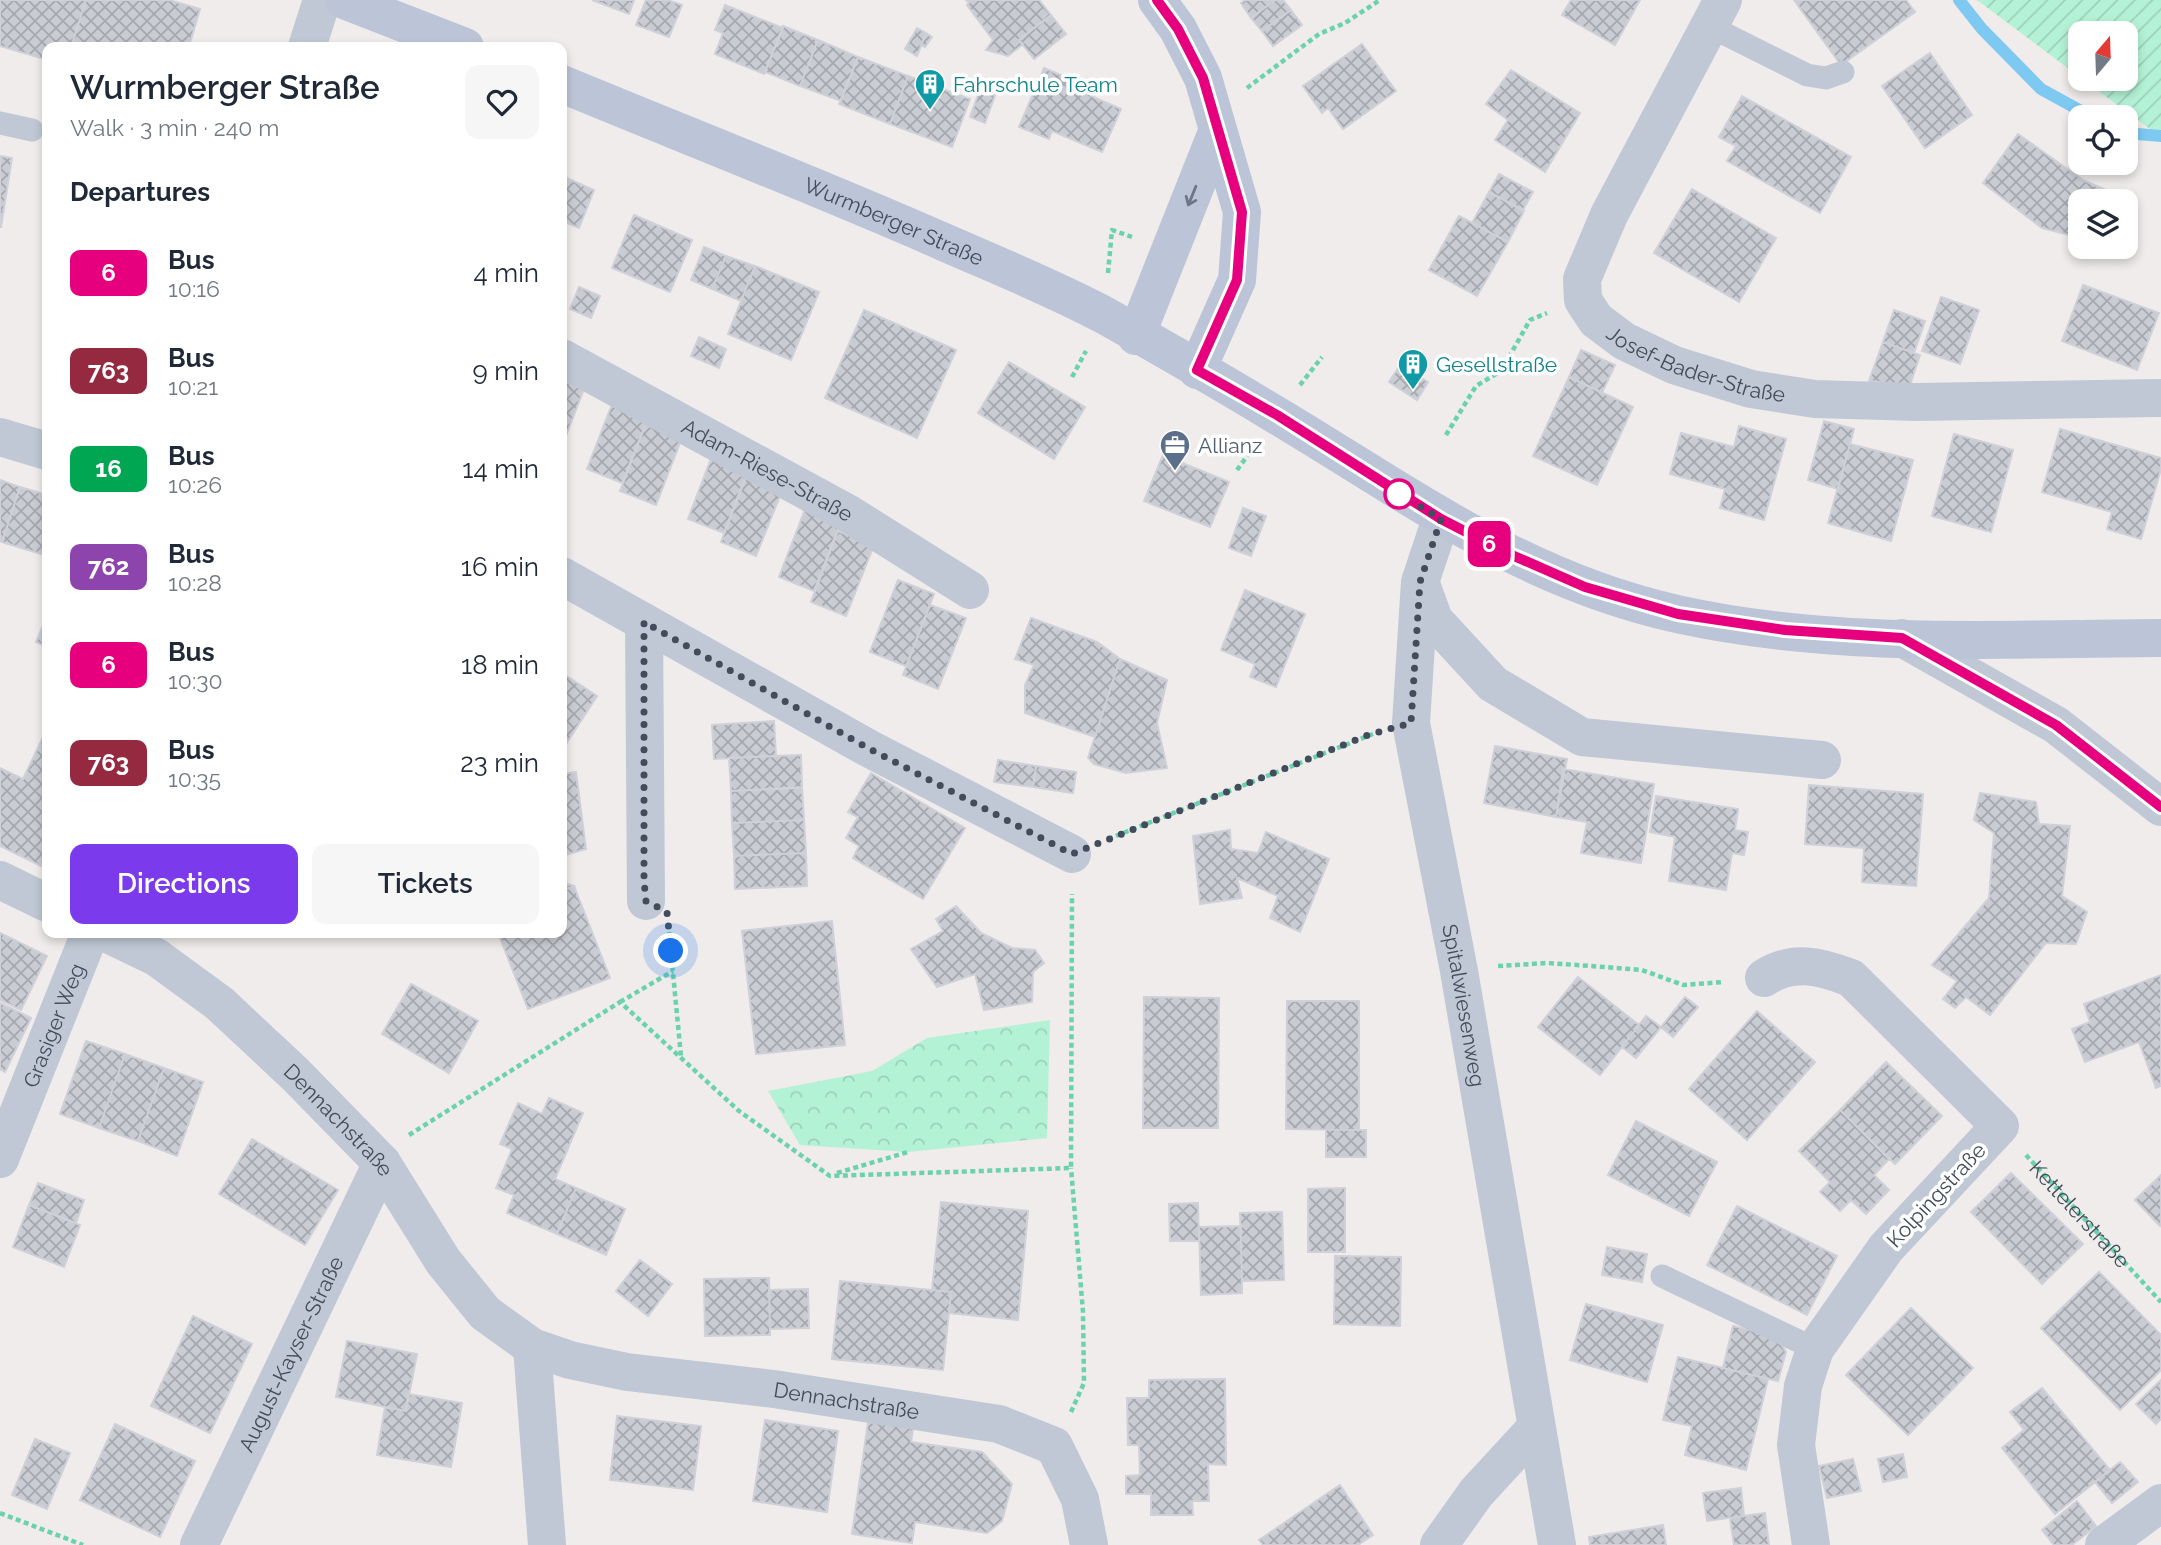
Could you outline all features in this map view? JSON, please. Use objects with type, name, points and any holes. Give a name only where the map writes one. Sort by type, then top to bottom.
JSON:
[{"type":"main road","points":[[344,0],[420,39]]},
{"type":"main road","points":[[1157,0],[1178,29],[1203,78],[1242,212],[1237,280],[1197,370]]},
{"type":"main road","name":"Wurmberger Straße","points":[[567,87],[908,226],[1104,316],[1277,415],[1441,519],[1505,552],[1585,587],[1678,614],[1785,630],[1902,638],[2161,642]]},
{"type":"main road","points":[[1136,336],[1216,122]]},
{"type":"street","points":[[309,42],[322,0]]},
{"type":"street","points":[[1583,300],[1582,279],[1609,215],[1716,13]]},
{"type":"street","name":"Josef-Bader-Straße","points":[[1583,300],[1596,320],[1624,341],[1674,365],[1751,389],[1815,399],[1917,402],[2161,398]]},
{"type":"street","name":"Adam-Riese-Straße","points":[[567,361],[849,514],[970,590]]},
{"type":"street","points":[[0,437],[42,450]]},
{"type":"street","name":"Spitalwiesenweg","points":[[1441,519],[1420,582],[1411,723],[1459,971],[1535,1429],[1557,1545]]},
{"type":"street","points":[[567,579],[868,748],[1072,854]]},
{"type":"street","points":[[1420,582],[1434,620],[1493,684],[1582,737],[1822,761]]},
{"type":"street","points":[[644,622],[646,901]]},
{"type":"street","points":[[1902,638],[2056,725],[2161,807]]},
{"type":"street","points":[[0,880],[42,901]]},
{"type":"street","name":"Grasiger Weg","points":[[0,1159],[88,938]]},
{"type":"street","name":"Dennachstraße","points":[[116,938],[156,957],[219,1003],[295,1074],[382,1163],[443,1261],[485,1313],[532,1347],[570,1360],[627,1372],[774,1389],[999,1424],[1054,1446]]},
{"type":"street","name":"Kolpingstraße","points":[[1764,978],[1778,969],[1794,965],[1824,967],[1851,978],[2000,1126],[1886,1248],[1815,1349],[1803,1385],[1796,1445],[1811,1545]]},
{"type":"street","name":"August-Kayser-Straße","points":[[199,1545],[382,1163]]},
{"type":"street","points":[[532,1347],[547,1545]]},
{"type":"street","points":[[1439,1545],[1476,1493],[1535,1429]]},
{"type":"street","points":[[1054,1446],[1080,1499],[1089,1545]]},
{"type":"street","points":[[2105,1545],[2161,1503]]},
{"type":"lane","points":[[1716,13],[1807,75],[1826,78],[1843,72]]},
{"type":"lane","points":[[0,123],[32,130]]},
{"type":"lane","points":[[1662,1276],[1815,1349]]},
{"type":"path","points":[[1216,122],[1319,34],[1345,23],[1380,0]]},
{"type":"path","points":[[1446,435],[1476,386],[1501,371],[1530,320],[1583,300]]},
{"type":"path","points":[[1054,1446],[1084,1383],[1083,1312],[1071,1168],[1072,854],[1368,735],[1411,723]]},
{"type":"path","points":[[646,901],[667,912],[681,1056]]},
{"type":"path","points":[[1518,963],[1642,971],[1684,985],[1764,978]]},
{"type":"path","points":[[382,1163],[416,1128],[674,970]]},
{"type":"path","points":[[620,1002],[739,1111],[830,1176],[1071,1168]]},
{"type":"path","name":"Kettelerstraße","points":[[2000,1126],[2161,1302]]},
{"type":"path","points":[[830,1176],[908,1152]]},
{"type":"path","points":[[0,1513],[83,1545]]},
{"type":"green space","points":[[1977,0],[2161,0],[2161,137],[2138,120],[2138,105],[2117,105],[2098,91],[2138,91],[2138,21],[2068,21],[2068,68]]},
{"type":"green space","points":[[1050,1020],[1047,1138],[908,1152],[800,1145],[768,1091],[872,1071],[927,1038]]},
{"type":"building","points":[[0,0],[86,0],[73,42],[42,42],[42,59],[0,46]]},
{"type":"building","points":[[86,0],[169,0],[200,9],[190,42],[73,42]]},
{"type":"building","points":[[592,0],[634,0],[629,14]]},
{"type":"building","points":[[646,0],[668,0],[682,5],[669,37],[636,25]]},
{"type":"building","points":[[966,0],[1039,0],[1051,15],[1019,40],[1023,44],[1008,56],[986,50],[993,40]]},
{"type":"building","points":[[1245,0],[1275,0],[1251,18],[1241,3]]},
{"type":"building","points":[[1275,0],[1283,0],[1291,10],[1262,31],[1251,18]]},
{"type":"building","points":[[1571,0],[1640,0],[1615,45],[1562,15]]},
{"type":"building","points":[[1794,0],[1906,0],[1915,12],[1841,65]]},
{"type":"building","points":[[725,5],[783,28],[764,74],[715,54],[723,33],[715,30]]},
{"type":"building","points":[[1291,10],[1302,25],[1273,46],[1262,31]]},
{"type":"building","points":[[1051,15],[1066,34],[1034,59],[1019,40]]},
{"type":"building","points":[[783,26],[818,40],[800,86],[765,72]]},
{"type":"building","points":[[917,28],[926,33],[917,56],[905,49]]},
{"type":"building","points":[[926,33],[932,37],[925,47],[921,45]]},
{"type":"building","points":[[818,40],[858,57],[841,101],[800,86]]},
{"type":"building","points":[[1362,44],[1396,91],[1343,129],[1328,108],[1322,113],[1303,86]]},
{"type":"building","points":[[1930,53],[1972,115],[1925,148],[1882,86]]},
{"type":"building","points":[[858,57],[908,76],[890,124],[839,104]]},
{"type":"building","points":[[1044,68],[1094,89],[1091,96],[1121,109],[1102,152],[1052,131],[1049,139],[1019,127]]},
{"type":"building","points":[[1511,70],[1580,113],[1545,172],[1495,140],[1508,120],[1486,104]]},
{"type":"building","name":"Fahrschule Team","points":[[908,76],[970,99],[952,147],[890,124]]},
{"type":"building","points":[[982,84],[997,90],[985,123],[970,117]]},
{"type":"building","points":[[1742,96],[1851,157],[1820,213],[1727,161],[1736,146],[1719,137]]},
{"type":"building","points":[[2018,134],[2068,169],[2068,175],[2076,175],[2104,189],[2068,189],[2068,235],[2042,228],[1983,183]]},
{"type":"building","points":[[0,156],[12,158],[1,227],[0,227]]},
{"type":"building","points":[[1499,174],[1533,192],[1523,210],[1489,192]]},
{"type":"building","points":[[567,178],[594,190],[579,228],[567,223]]},
{"type":"building","points":[[1692,189],[1776,238],[1739,302],[1654,253]]},
{"type":"building","points":[[1489,192],[1524,211],[1508,242],[1472,223]]},
{"type":"building","points":[[634,215],[692,240],[670,292],[612,268]]},
{"type":"building","points":[[1459,216],[1508,242],[1477,296],[1429,270]]},
{"type":"building","points":[[704,247],[726,256],[712,289],[691,280]]},
{"type":"building","points":[[726,256],[755,266],[741,301],[712,289]]},
{"type":"building","points":[[755,266],[819,292],[791,360],[728,334]]},
{"type":"building","points":[[2083,285],[2159,313],[2137,370],[2062,341]]},
{"type":"building","points":[[579,287],[600,296],[591,318],[570,309]]},
{"type":"building","points":[[1941,297],[1979,310],[1960,364],[1922,351]]},
{"type":"building","points":[[864,310],[956,350],[917,438],[825,398]]},
{"type":"building","points":[[1894,310],[1925,321],[1914,353],[1883,342]]},
{"type":"building","points":[[699,337],[726,349],[719,368],[691,356]]},
{"type":"building","points":[[1883,342],[1920,355],[1910,385],[1869,381]]},
{"type":"building","points":[[1581,350],[1615,365],[1602,393],[1569,377]]},
{"type":"building","points":[[1009,362],[1085,407],[1054,459],[978,413]]},
{"type":"building","name":"Gesellstraße","points":[[1400,365],[1428,382],[1417,400],[1389,382]]},
{"type":"building","points":[[1569,377],[1633,407],[1597,485],[1533,456]]},
{"type":"building","points":[[567,382],[584,389],[567,433]]},
{"type":"building","points":[[614,399],[650,413],[622,483],[587,469]]},
{"type":"building","points":[[647,421],[683,435],[656,505],[620,491]]},
{"type":"building","points":[[1824,421],[1854,429],[1838,489],[1808,480]]},
{"type":"building","points":[[1739,426],[1786,439],[1764,520],[1720,508],[1725,489],[1670,474],[1681,433],[1734,447]]},
{"type":"building","points":[[2060,429],[2161,458],[2161,469],[2141,539],[2107,529],[2112,512],[2042,492]]},
{"type":"building","points":[[1954,434],[2013,450],[1991,532],[1932,516]]},
{"type":"building","points":[[1850,444],[1913,460],[1891,541],[1828,523]]},
{"type":"building","points":[[715,448],[751,462],[724,533],[688,519]]},
{"type":"building","points":[[1163,455],[1229,482],[1210,527],[1144,501]]},
{"type":"building","points":[[748,472],[784,486],[756,556],[721,542]]},
{"type":"building","points":[[0,480],[20,487],[2,542],[0,541]]},
{"type":"building","points":[[20,487],[42,494],[42,554],[2,542]]},
{"type":"building","points":[[806,507],[841,521],[814,591],[779,577]]},
{"type":"building","points":[[1243,508],[1266,516],[1251,556],[1229,548]]},
{"type":"building","points":[[838,531],[874,545],[846,616],[811,602]]},
{"type":"building","points":[[898,580],[934,594],[906,666],[870,652]]},
{"type":"building","points":[[1245,590],[1305,614],[1276,687],[1250,677],[1255,664],[1221,650]]},
{"type":"building","points":[[930,605],[966,618],[938,689],[903,675]]},
{"type":"building","points":[[1031,618],[1097,642],[1120,659],[1095,737],[1025,713],[1025,685],[1034,665],[1015,659]]},
{"type":"building","points":[[42,628],[42,645],[36,642]]},
{"type":"building","points":[[1120,659],[1167,680],[1157,723],[1167,768],[1126,773],[1094,764],[1088,758]]},
{"type":"building","points":[[567,676],[597,696],[567,742]]},
{"type":"building","points":[[774,721],[776,756],[714,759],[712,725]]},
{"type":"building","points":[[42,739],[42,867],[0,846],[0,768],[23,779]]},
{"type":"building","points":[[1495,746],[1567,759],[1556,817],[1484,803]]},
{"type":"building","points":[[801,755],[802,787],[731,791],[729,758]]},
{"type":"building","points":[[998,760],[1036,766],[1033,787],[994,782]]},
{"type":"building","points":[[1036,766],[1076,772],[1073,793],[1033,787]]},
{"type":"building","points":[[1563,769],[1654,784],[1641,863],[1581,853],[1587,822],[1556,817]]},
{"type":"building","points":[[576,772],[586,849],[567,855],[567,773]]},
{"type":"building","points":[[871,773],[965,828],[923,899],[853,858],[859,846],[846,838],[858,817],[848,812]]},
{"type":"building","points":[[1809,785],[1923,794],[1916,886],[1862,882],[1864,848],[1805,844]]},
{"type":"building","points":[[802,788],[804,820],[732,823],[731,791]]},
{"type":"building","points":[[1980,793],[2036,802],[2039,824],[2070,826],[2062,896],[2087,912],[2076,944],[2046,943],[1990,1015],[1966,997],[1955,1008],[1943,999],[1957,981],[1932,965],[1989,898],[1994,833],[1974,820]]},
{"type":"building","points":[[1656,796],[1738,809],[1735,830],[1748,832],[1744,855],[1732,853],[1726,890],[1669,881],[1675,837],[1650,832]]},
{"type":"building","points":[[804,820],[806,853],[734,856],[732,823]]},
{"type":"building","points":[[1230,830],[1231,849],[1258,853],[1266,832],[1329,859],[1300,932],[1270,918],[1278,896],[1237,878],[1242,898],[1200,904],[1193,836]]},
{"type":"building","points":[[806,853],[807,886],[735,889],[734,856]]},
{"type":"building","points":[[574,886],[610,978],[528,1009],[500,938],[567,938],[567,889]]},
{"type":"building","points":[[956,906],[981,933],[1012,948],[1035,950],[1044,963],[1033,972],[1032,1002],[984,1010],[975,974],[937,987],[911,949],[943,931],[936,919]]},
{"type":"building","points":[[832,921],[845,1045],[756,1054],[742,931]]},
{"type":"building","points":[[0,933],[47,956],[21,1010],[0,1000]]},
{"type":"building","points":[[2161,975],[2161,1086],[2156,1088],[2139,1042],[2085,1062],[2072,1029],[2090,1022],[2084,1004]]},
{"type":"building","points":[[1578,977],[1639,1025],[1600,1075],[1538,1027]]},
{"type":"building","points":[[411,984],[478,1021],[449,1073],[382,1034]]},
{"type":"building","points":[[1144,997],[1219,998],[1218,1128],[1143,1128]]},
{"type":"building","points":[[1685,997],[1698,1007],[1673,1037],[1661,1027]]},
{"type":"building","points":[[1287,1001],[1359,1001],[1359,1130],[1286,1129]]},
{"type":"building","points":[[0,1003],[31,1018],[5,1072],[0,1069]]},
{"type":"building","points":[[1757,1011],[1815,1062],[1747,1140],[1689,1089]]},
{"type":"building","points":[[1646,1016],[1661,1027],[1636,1058],[1622,1047]]},
{"type":"building","points":[[86,1041],[125,1054],[99,1128],[60,1114]]},
{"type":"building","points":[[125,1054],[164,1068],[138,1141],[99,1128]]},
{"type":"building","points":[[1886,1062],[1942,1116],[1895,1164],[1840,1110]]},
{"type":"building","points":[[164,1068],[203,1082],[177,1156],[138,1141]]},
{"type":"building","points":[[549,1098],[583,1113],[555,1179],[576,1188],[557,1234],[507,1213],[514,1195],[496,1188],[512,1149],[500,1144],[518,1103],[542,1114]]},
{"type":"building","points":[[1840,1110],[1889,1159],[1874,1175],[1889,1190],[1866,1214],[1851,1200],[1840,1211],[1820,1192],[1830,1182],[1799,1151]]},
{"type":"building","points":[[1636,1121],[1717,1162],[1689,1216],[1608,1175]]},
{"type":"building","points":[[1326,1130],[1366,1130],[1366,1157],[1326,1157]]},
{"type":"building","points":[[252,1139],[338,1190],[305,1245],[219,1194]]},
{"type":"building","points":[[2011,1173],[2083,1244],[2042,1284],[1971,1212]]},
{"type":"building","points":[[2161,1175],[2161,1224],[2160,1226],[2135,1200]]},
{"type":"building","points":[[38,1183],[84,1200],[76,1223],[29,1205]]},
{"type":"building","points":[[576,1188],[625,1209],[606,1255],[557,1234]]},
{"type":"building","points":[[1345,1188],[1345,1252],[1308,1252],[1308,1189]]},
{"type":"building","points":[[941,1202],[1028,1211],[1018,1320],[949,1313],[951,1292],[932,1290]]},
{"type":"building","points":[[1198,1203],[1199,1241],[1170,1241],[1169,1204]]},
{"type":"building","points":[[29,1205],[80,1225],[64,1267],[13,1247]]},
{"type":"building","points":[[1737,1206],[1837,1256],[1807,1315],[1707,1265]]},
{"type":"building","points":[[1282,1212],[1284,1280],[1242,1281],[1240,1213]]},
{"type":"building","points":[[1241,1226],[1242,1293],[1201,1295],[1199,1227]]},
{"type":"building","points":[[1607,1247],[1647,1254],[1642,1282],[1602,1275]]},
{"type":"building","points":[[1335,1256],[1401,1257],[1400,1326],[1334,1324]]},
{"type":"building","points":[[640,1260],[672,1284],[648,1316],[616,1291]]},
{"type":"building","points":[[2099,1272],[2161,1335],[2161,1370],[2120,1410],[2041,1328]]},
{"type":"building","points":[[769,1278],[770,1335],[705,1336],[704,1279]]},
{"type":"building","points":[[840,1281],[951,1292],[943,1370],[832,1359]]},
{"type":"building","points":[[808,1289],[809,1328],[770,1329],[769,1290]]},
{"type":"building","points":[[1586,1304],[1663,1325],[1647,1382],[1570,1360]]},
{"type":"building","points":[[1911,1308],[1973,1368],[1908,1435],[1846,1375]]},
{"type":"building","points":[[193,1316],[252,1344],[210,1433],[151,1406]]},
{"type":"building","points":[[1733,1326],[1776,1336],[1786,1352],[1778,1381],[1723,1368]]},
{"type":"building","points":[[347,1341],[417,1354],[406,1411],[336,1397]]},
{"type":"building","points":[[1678,1357],[1768,1379],[1746,1470],[1685,1455],[1692,1426],[1663,1420]]},
{"type":"building","points":[[1225,1379],[1226,1465],[1208,1464],[1209,1501],[1192,1501],[1193,1515],[1151,1515],[1151,1494],[1126,1494],[1126,1476],[1140,1475],[1139,1445],[1128,1445],[1127,1398],[1149,1398],[1149,1380]]},
{"type":"building","points":[[2161,1380],[2161,1419],[2156,1424],[2136,1404]]},
{"type":"building","points":[[2042,1388],[2110,1470],[2055,1514],[2002,1448],[2024,1430],[2010,1412]]},
{"type":"building","points":[[408,1394],[462,1403],[451,1467],[377,1455],[385,1407],[406,1411]]},
{"type":"building","points":[[617,1416],[701,1426],[693,1490],[610,1480]]},
{"type":"building","points":[[765,1420],[838,1431],[827,1512],[753,1501]]},
{"type":"building","points":[[868,1422],[913,1428],[911,1442],[982,1452],[1012,1484],[1002,1521],[987,1533],[915,1522],[912,1543],[852,1534]]},
{"type":"building","points":[[115,1424],[195,1461],[160,1537],[80,1500]]},
{"type":"building","points":[[35,1439],[70,1453],[47,1509],[12,1495]]},
{"type":"building","points":[[1903,1454],[1907,1477],[1883,1482],[1878,1459]]},
{"type":"building","points":[[1853,1459],[1861,1491],[1827,1498],[1819,1466]]},
{"type":"building","points":[[2120,1462],[2138,1482],[2112,1503],[2095,1482]]},
{"type":"building","points":[[1340,1485],[1373,1535],[1358,1545],[1263,1545],[1259,1540]]},
{"type":"building","points":[[1741,1488],[1744,1516],[1707,1521],[1703,1493]]},
{"type":"building","points":[[2077,1501],[2096,1526],[2072,1545],[2054,1545],[2042,1530]]},
{"type":"building","points":[[1765,1513],[1769,1545],[1734,1545],[1730,1518]]},
{"type":"building","points":[[1663,1525],[1666,1545],[1590,1545],[1589,1537]]},
{"type":"waterway","points":[[1959,0],[1982,29],[2041,89],[2070,105]]},
{"type":"waterway","points":[[2138,134],[2161,136]]},
{"type":"bus line","name":"6","points":[[1157,0],[1178,29],[1203,78],[1242,212],[1237,280],[1197,370],[1277,415],[1441,519],[1505,552],[1585,587],[1678,614],[1785,630],[1902,638],[2056,725],[2161,807]]},
{"type":"place","name":"Fahrschule Team","points":[[930,111]]},
{"type":"place","name":"Gesellstraße","points":[[1413,391]]},
{"type":"place","name":"Allianz","points":[[1175,472]]},
{"type":"route","points":[[671,951],[667,912],[646,901],[644,881],[644,622],[868,748],[1072,854],[1368,735],[1411,723],[1420,582],[1441,519],[1396,492],[1399,494]]}]
